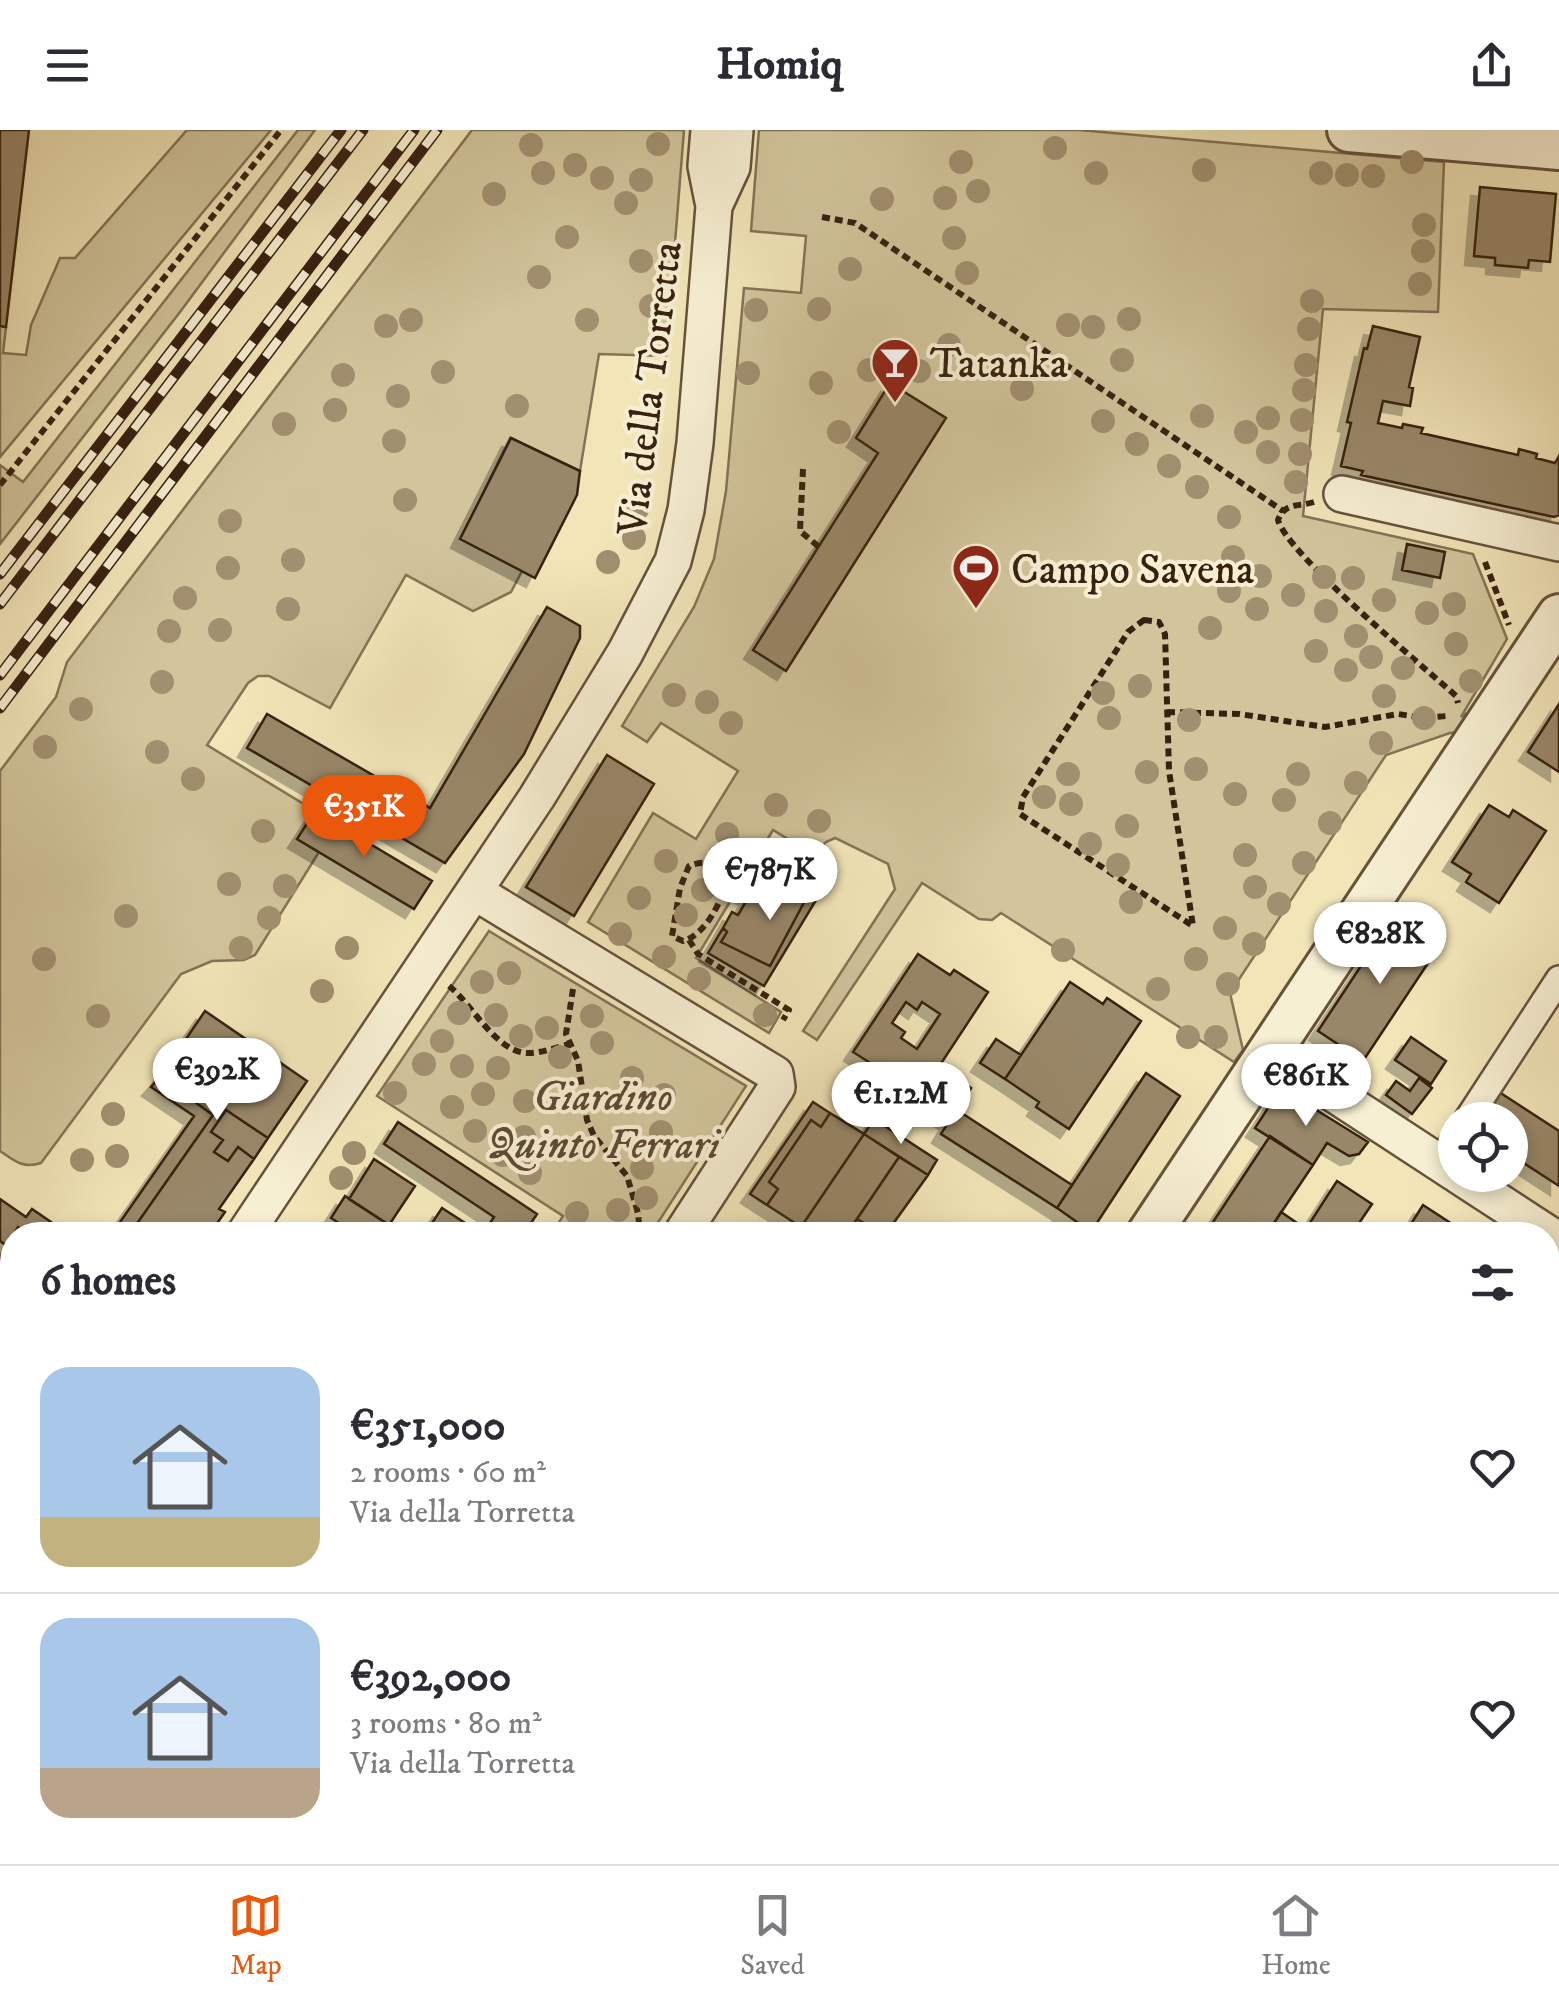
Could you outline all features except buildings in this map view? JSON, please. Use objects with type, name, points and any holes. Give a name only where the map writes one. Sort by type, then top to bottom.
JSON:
[{"type":"street","name":"Via della Torretta","points":[[253,1222],[475,892],[616,668],[673,561],[691,476],[714,206],[706,166],[708,130]]},
{"type":"street","name":"Via della Torretta","points":[[714,206],[732,167],[736,130]]},
{"type":"street","points":[[1348,130],[1559,148]]},
{"type":"street","points":[[1342,494],[1559,543]]},
{"type":"street","points":[[1157,1222],[1559,616]]},
{"type":"street","points":[[475,892],[775,1074],[778,1087],[690,1222]]},
{"type":"street","points":[[1480,1102],[1559,979]]},
{"type":"street","points":[[1270,1052],[1438,1150]]},
{"type":"street","points":[[1496,1192],[1535,1222]]},
{"type":"path","points":[[0,485],[281,130]]},
{"type":"path","points":[[822,217],[855,222],[1283,511]]},
{"type":"path","points":[[803,470],[800,532],[819,547]]},
{"type":"path","points":[[1166,712],[1239,714],[1325,727],[1398,714],[1440,718],[1455,710],[1456,696],[1312,565],[1284,533],[1278,520],[1283,511],[1303,505]]},
{"type":"path","points":[[1144,620],[1159,622],[1165,634],[1166,712],[1169,771],[1193,926],[1020,814],[1022,797],[1128,632],[1144,620]]},
{"type":"path","points":[[697,862],[710,863],[719,867],[726,879],[719,904],[689,940],[677,940],[671,930],[684,874],[697,862]]},
{"type":"path","points":[[726,879],[752,880]]},
{"type":"path","points":[[689,940],[698,954],[789,1010],[783,1020]]},
{"type":"path","points":[[576,979],[567,1019],[588,1120],[594,1136],[626,1176],[639,1222]]},
{"type":"path","points":[[444,982],[469,1004],[488,1029],[516,1050],[529,1054],[570,1044]]},
{"type":"green space","points":[[187,130],[271,130],[0,457],[0,326],[6,327],[3,353],[26,355],[31,325],[60,258],[75,258]]},
{"type":"green space","points":[[298,130],[315,130],[0,544],[0,465],[23,482]]},
{"type":"green space","points":[[472,130],[684,130],[666,356],[599,354],[580,471],[510,438],[461,539],[522,571],[511,592],[473,611],[406,575],[330,708],[269,676],[258,676],[248,683],[207,745],[315,811],[298,839],[319,852],[255,955],[244,960],[212,961],[181,974],[41,1163],[19,1163],[0,1151],[0,771],[56,697],[67,662]]},
{"type":"green space","points":[[759,130],[1079,130],[1444,162],[1438,312],[1323,309],[1303,516],[1473,554],[1507,639],[1461,717],[1514,684],[1484,729],[1450,733],[1386,755],[1230,993],[1243,1050],[1234,1062],[1001,913],[992,920],[979,919],[922,883],[817,1040],[803,1031],[895,889],[888,864],[835,838],[814,855],[773,830],[696,958],[781,1012],[769,1033],[588,922],[653,813],[696,839],[738,771],[661,723],[647,742],[622,726],[694,607],[714,559],[726,491],[744,288],[801,293],[806,236],[751,231]]},
{"type":"green space","name":"Giardino Quinto Ferrari","points":[[489,931],[746,1086],[658,1222],[559,1222],[563,1216],[377,1096]]},
{"type":"railway","points":[[0,574],[341,130]]},
{"type":"railway","points":[[0,604],[363,130]]},
{"type":"railway","points":[[0,675],[414,130]]},
{"type":"railway","points":[[0,708],[437,130]]},
{"type":"place","name":"Tatanka","points":[[895,404]]},
{"type":"place","name":"Campo Savena","points":[[976,610]]}]
